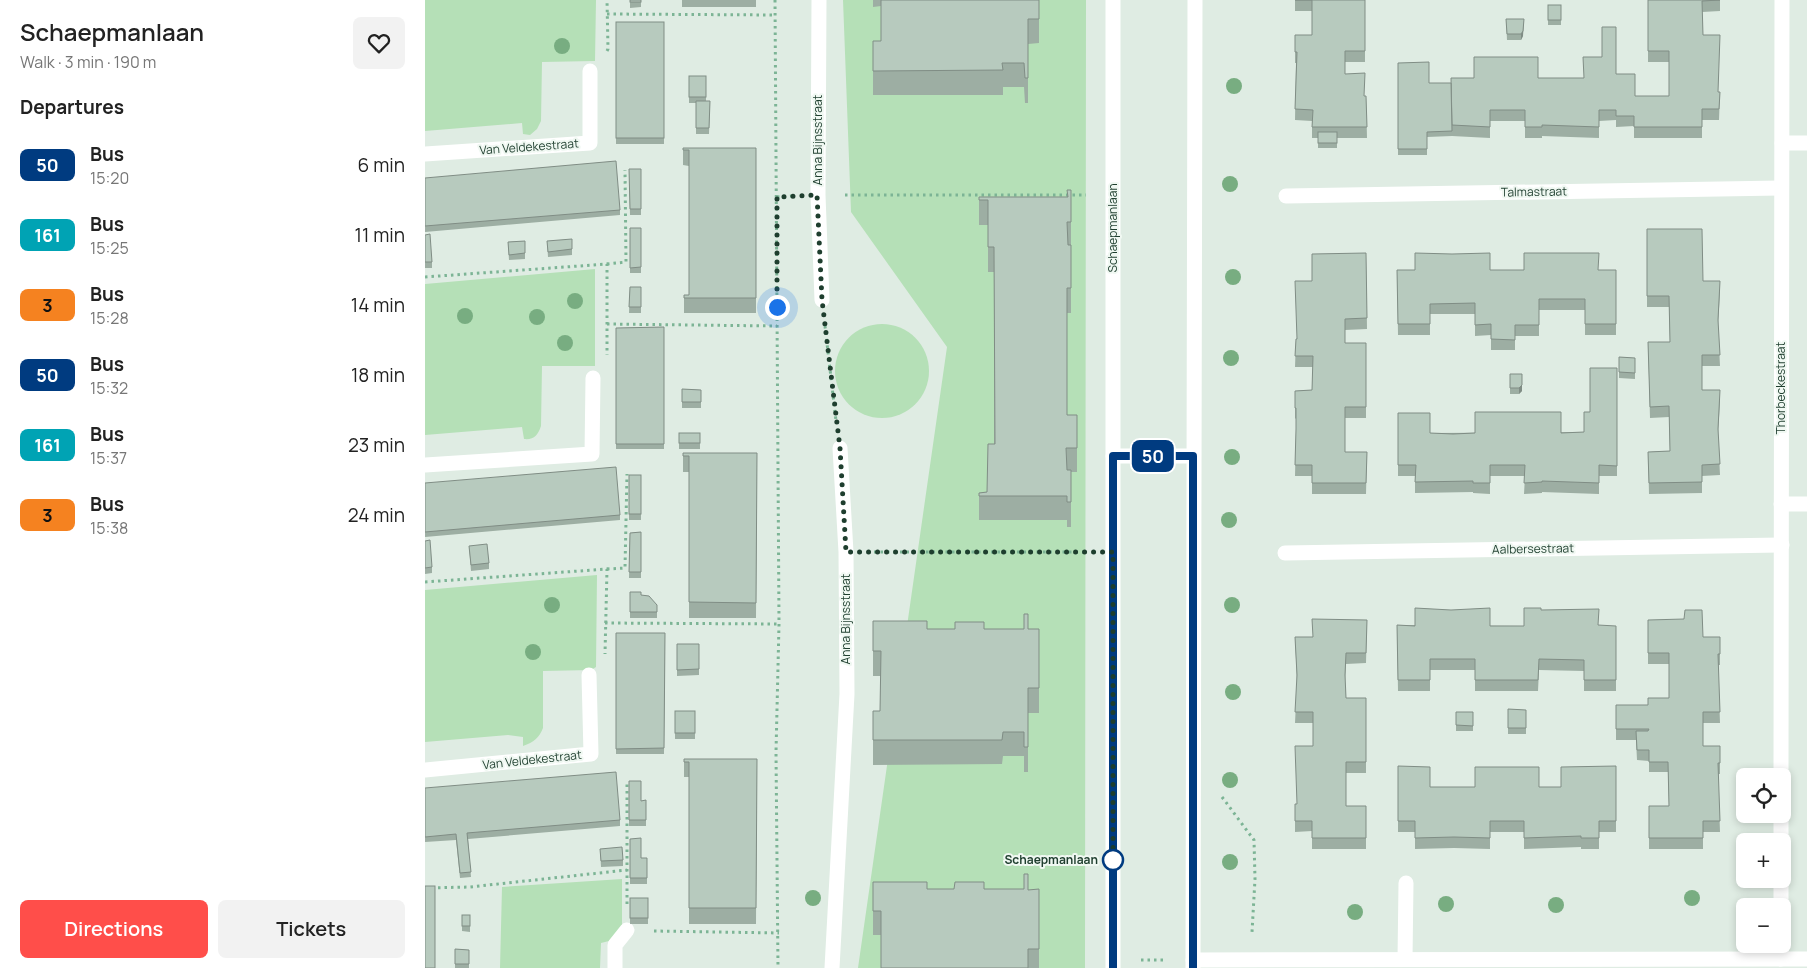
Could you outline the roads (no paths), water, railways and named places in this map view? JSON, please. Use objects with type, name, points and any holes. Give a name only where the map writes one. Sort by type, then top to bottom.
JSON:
[{"type":"street","name":"Anna Bijnsstraat","points":[[819,0],[817,195],[822,300]]},
{"type":"street","name":"Schaepmanlaan","points":[[1113,0],[1113,964]]},
{"type":"street","points":[[1195,0],[1193,964],[1251,959],[1405,960],[1428,964],[1807,959]]},
{"type":"street","name":"Thorbeckestraat","points":[[1781,768],[1782,0]]},
{"type":"street","name":"Van Veldekestraat","points":[[425,154],[590,143],[591,71]]},
{"type":"street","points":[[1781,143],[1807,143]]},
{"type":"street","name":"Talmastraat","points":[[1286,196],[1781,188]]},
{"type":"street","points":[[425,465],[592,454],[593,378]]},
{"type":"street","name":"Anna Bijnsstraat","points":[[831,968],[847,694],[846,552],[840,448]]},
{"type":"street","points":[[1113,456],[1193,456]]},
{"type":"street","points":[[1781,504],[1807,504]]},
{"type":"street","name":"Aalbersestraat","points":[[1285,553],[1781,545]]},
{"type":"street","name":"Van Veldekestraat","points":[[425,770],[591,754],[589,675]]},
{"type":"street","points":[[1405,960],[1406,883]]},
{"type":"street","points":[[615,968],[615,945],[627,930]]},
{"type":"street","points":[[1781,953],[1781,959]]},
{"type":"place","name":"Schaepmanlaan","points":[[1113,860]]}]
